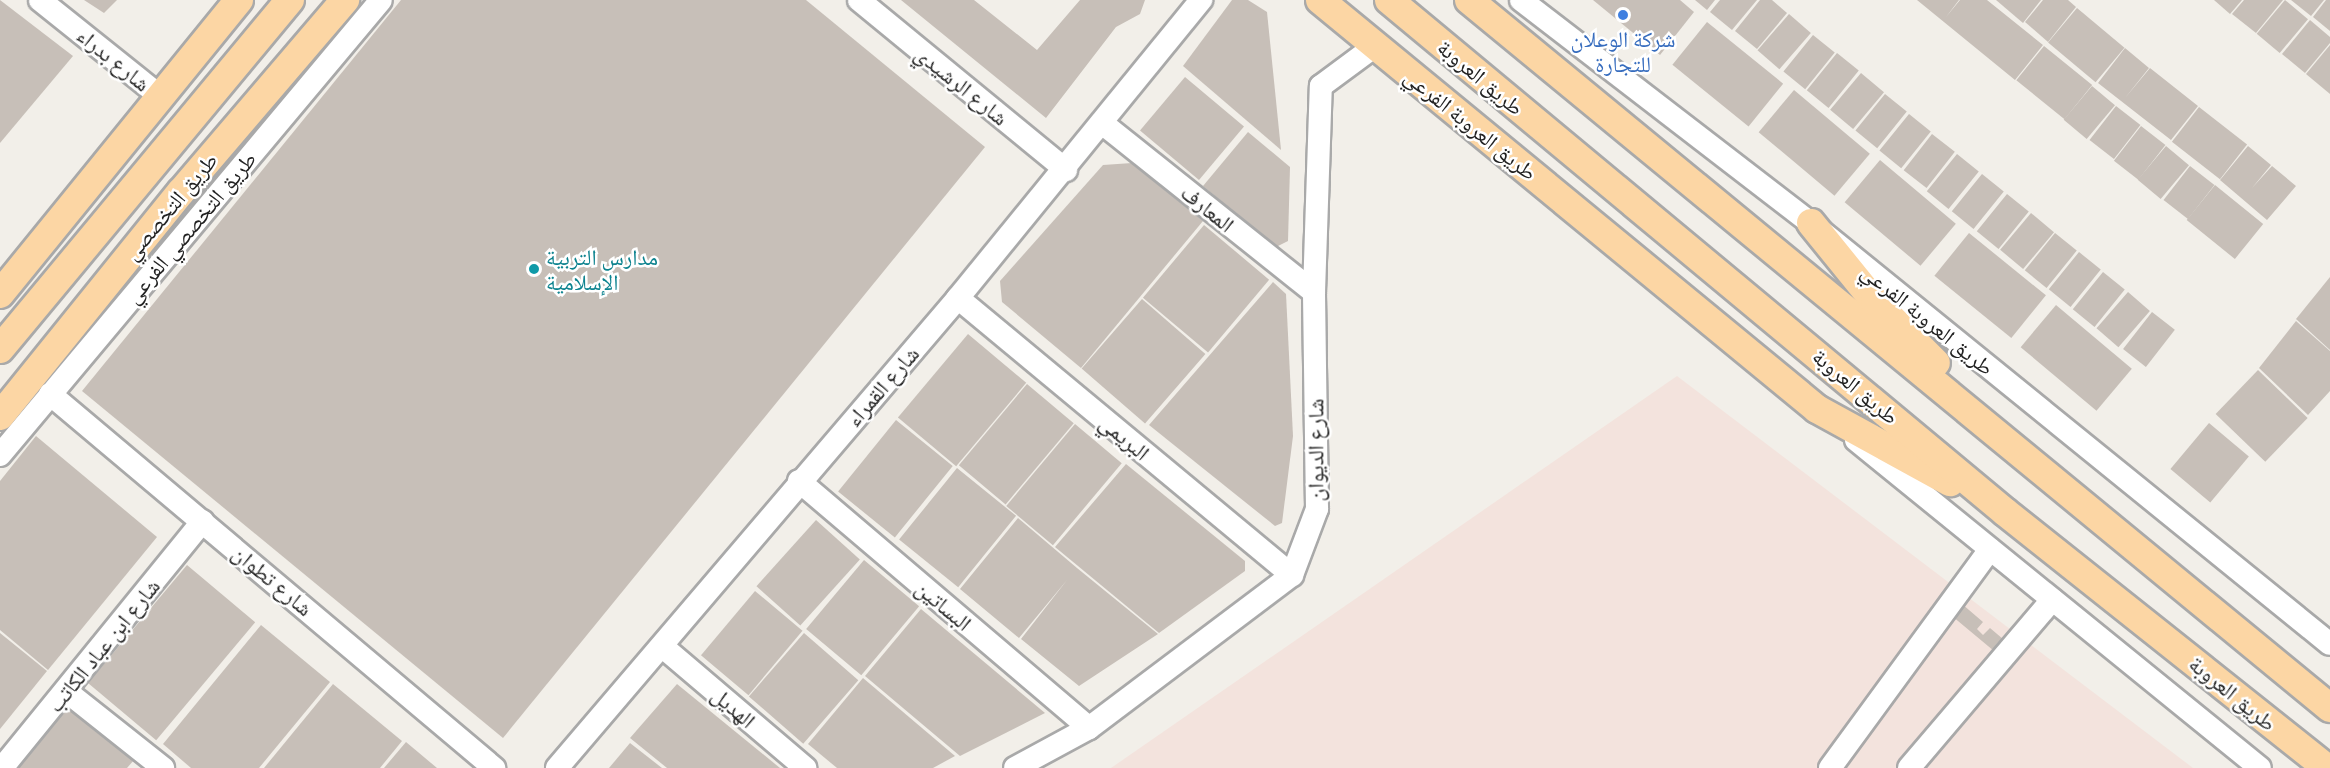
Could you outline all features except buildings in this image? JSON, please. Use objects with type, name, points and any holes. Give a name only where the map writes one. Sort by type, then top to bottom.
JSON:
[{"type":"main road","points":[[0,294],[240,0]]},
{"type":"main road","name":"طريق التخصصي","points":[[0,349],[290,0]]},
{"type":"main road","name":"طريق التخصصي","points":[[0,416],[181,192],[345,0]]},
{"type":"main road","name":"طريق العروبة الفرعي","points":[[1320,0],[1817,409],[2005,512]]},
{"type":"main road","name":"طريق العروبة","points":[[1389,0],[2005,512],[2327,768]]},
{"type":"main road","points":[[1469,0],[2330,708]]},
{"type":"main road","points":[[1811,224],[1875,302],[2042,471]]},
{"type":"street","name":"شارع بدراء","points":[[40,0],[160,96]]},
{"type":"street","name":"طريق التخصصي الفرعي","points":[[0,455],[381,0]]},
{"type":"street","name":"شارع الرشيدي","points":[[859,0],[1065,170]]},
{"type":"street","name":"شارع القمراء","points":[[557,768],[958,298],[1065,170],[1201,0]]},
{"type":"street","name":"طريق العروبة الفرعي","points":[[1521,0],[1811,224],[2330,644]]},
{"type":"street","name":"شارع الديوان","points":[[1292,575],[1317,509],[1314,292],[1321,86],[1375,46]]},
{"type":"street","name":"المعارف","points":[[1102,123],[1314,292]]},
{"type":"street","name":"البريمي","points":[[958,298],[1292,575]]},
{"type":"street","name":"شارع تطوان","points":[[50,394],[495,768]]},
{"type":"street","name":"طريق العروبة الفرعي","points":[[1817,409],[2260,768]]},
{"type":"street","name":"البساتين","points":[[800,482],[1089,728]]},
{"type":"street","name":"شارع ابن عباد الكاتب","points":[[2,768],[203,521]]},
{"type":"street","points":[[1830,768],[1990,549]]},
{"type":"street","points":[[1015,768],[1089,728],[1292,575]]},
{"type":"street","points":[[1909,768],[2052,600]]},
{"type":"street","name":"الهديل","points":[[663,646],[805,768]]},
{"type":"street","points":[[66,691],[163,768]]},
{"type":"shaded area","points":[[1677,376],[2193,768],[1111,768]]},
{"type":"place","name":"شركة الوعلان للتجارة","points":[[1623,15]]},
{"type":"place","name":"مدارس التربية الإسلامية","points":[[534,269]]}]
